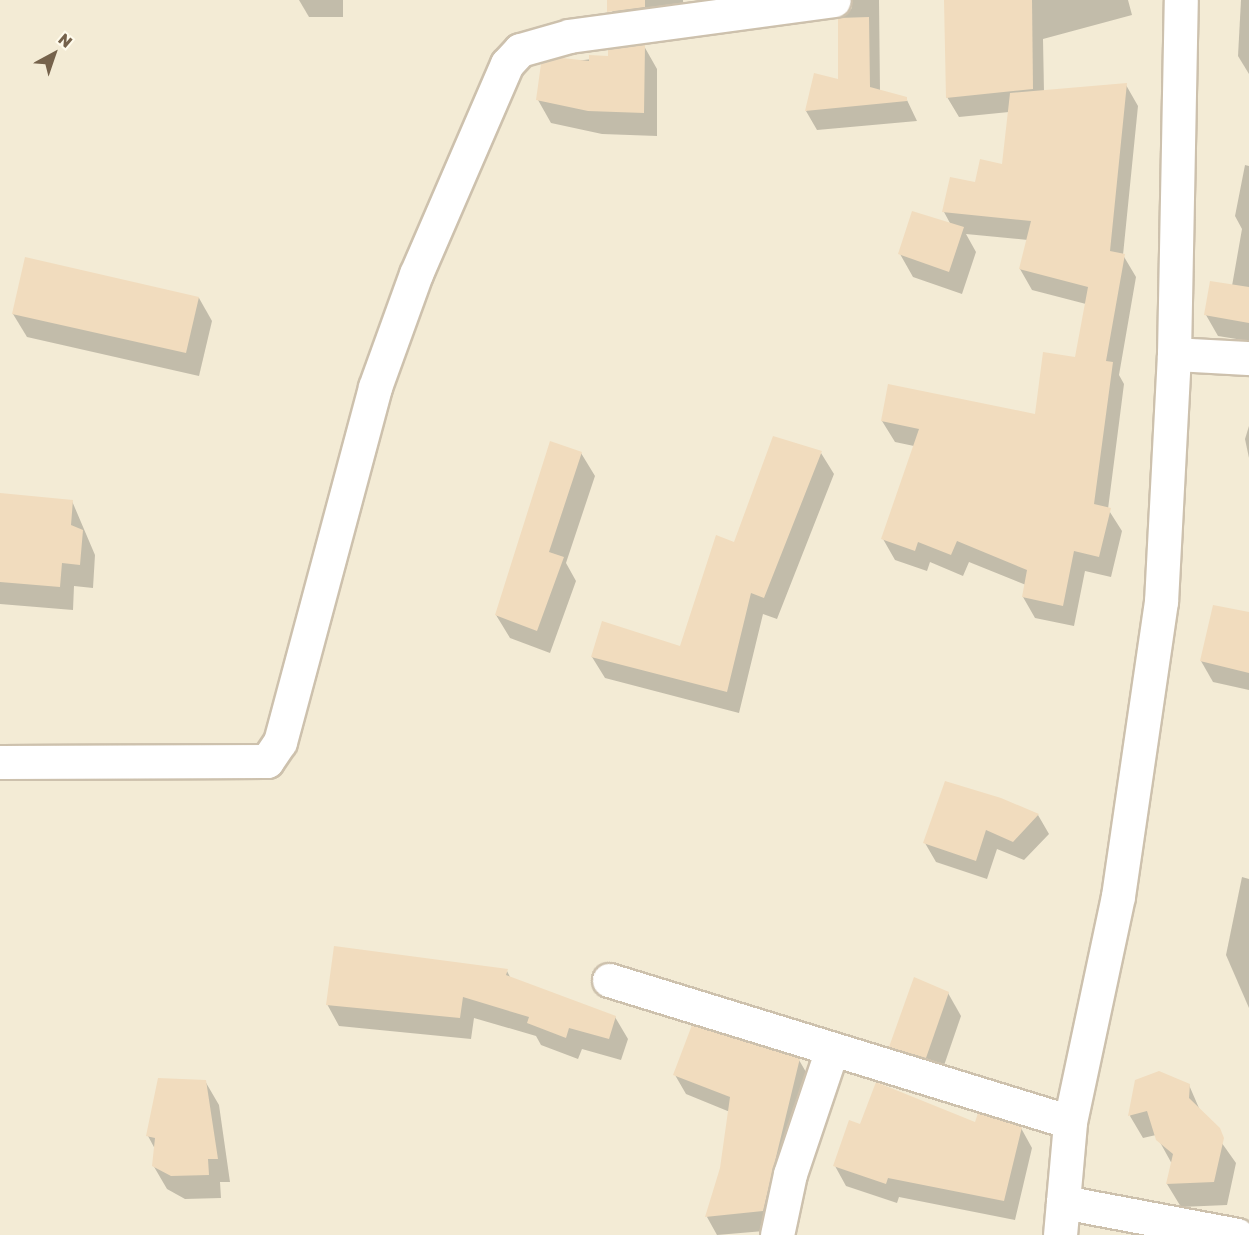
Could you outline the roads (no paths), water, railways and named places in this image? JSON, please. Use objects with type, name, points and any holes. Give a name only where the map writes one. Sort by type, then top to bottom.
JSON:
[{"type":"street","points":[[0,762],[267,761],[280,742],[375,387],[416,274],[507,64],[520,50],[569,36],[834,0]]},
{"type":"street","points":[[1060,1235],[1070,1122],[1118,896],[1161,602],[1174,354],[1181,0]]},
{"type":"street","points":[[1174,354],[1249,358]]},
{"type":"street","points":[[609,980],[1070,1122]]},
{"type":"street","points":[[777,1235],[790,1174],[832,1049]]},
{"type":"street","points":[[1063,1202],[1237,1235]]}]
